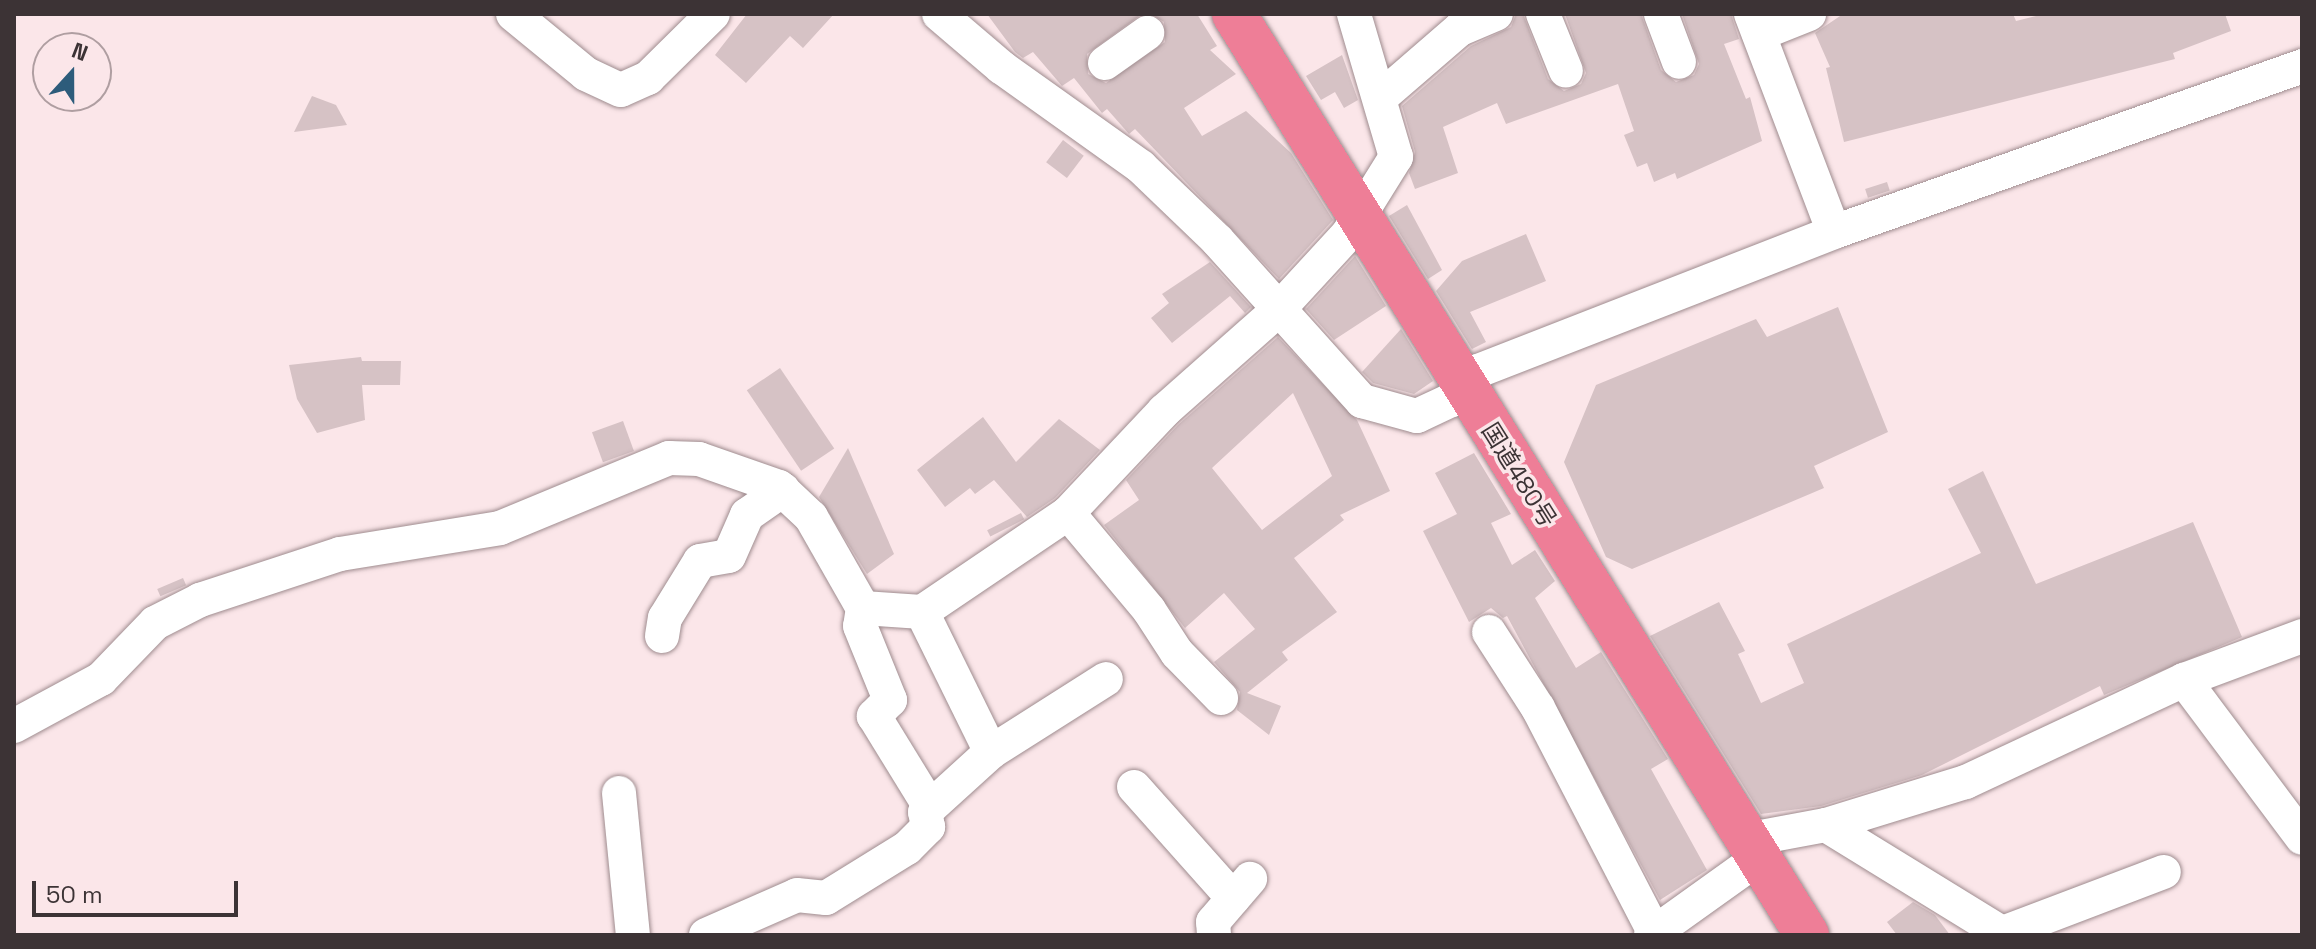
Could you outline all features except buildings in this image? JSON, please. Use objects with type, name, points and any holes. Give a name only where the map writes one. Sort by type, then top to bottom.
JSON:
[{"type":"highway","name":"国道480号","points":[[1234,14],[1807,935]]},
{"type":"street","points":[[513,14],[586,74],[621,90],[648,78],[713,14]]},
{"type":"street","points":[[863,608],[922,612],[1068,513],[1164,411],[1278,310],[1359,216],[1396,157],[1354,14]]},
{"type":"street","points":[[1380,98],[1460,29],[1496,14]]},
{"type":"street","points":[[1543,14],[1566,71]]},
{"type":"street","points":[[1661,14],[1679,62]]},
{"type":"street","points":[[1809,14],[1755,24],[1834,232]]},
{"type":"street","points":[[956,19],[1141,167],[1217,240],[1362,401],[1387,412],[1417,416],[1452,400],[1462,383],[1478,371],[1834,232],[2302,66]]},
{"type":"street","points":[[1105,63],[1148,34]]},
{"type":"street","points":[[14,726],[101,679],[166,617],[200,600],[340,554],[500,528],[669,458],[699,459],[748,472],[783,490],[811,517],[863,608],[860,626],[890,700],[874,716],[930,807]]},
{"type":"street","points":[[662,636],[665,618],[700,561],[729,556],[747,515],[783,490]]},
{"type":"street","points":[[1068,513],[1149,610],[1177,653],[1221,698]]},
{"type":"street","points":[[922,612],[991,752]]},
{"type":"street","points":[[1489,632],[1538,708],[1652,933],[1751,849],[1966,782],[2184,680],[2302,636]]},
{"type":"street","points":[[706,935],[797,895],[826,898],[907,848],[928,827],[925,812],[991,752],[1106,679]]},
{"type":"street","points":[[2184,680],[2302,838]]},
{"type":"street","points":[[1134,787],[1242,889],[1213,922],[1214,935]]},
{"type":"street","points":[[619,793],[633,935]]},
{"type":"street","points":[[1826,825],[2004,934],[2164,872]]}]
